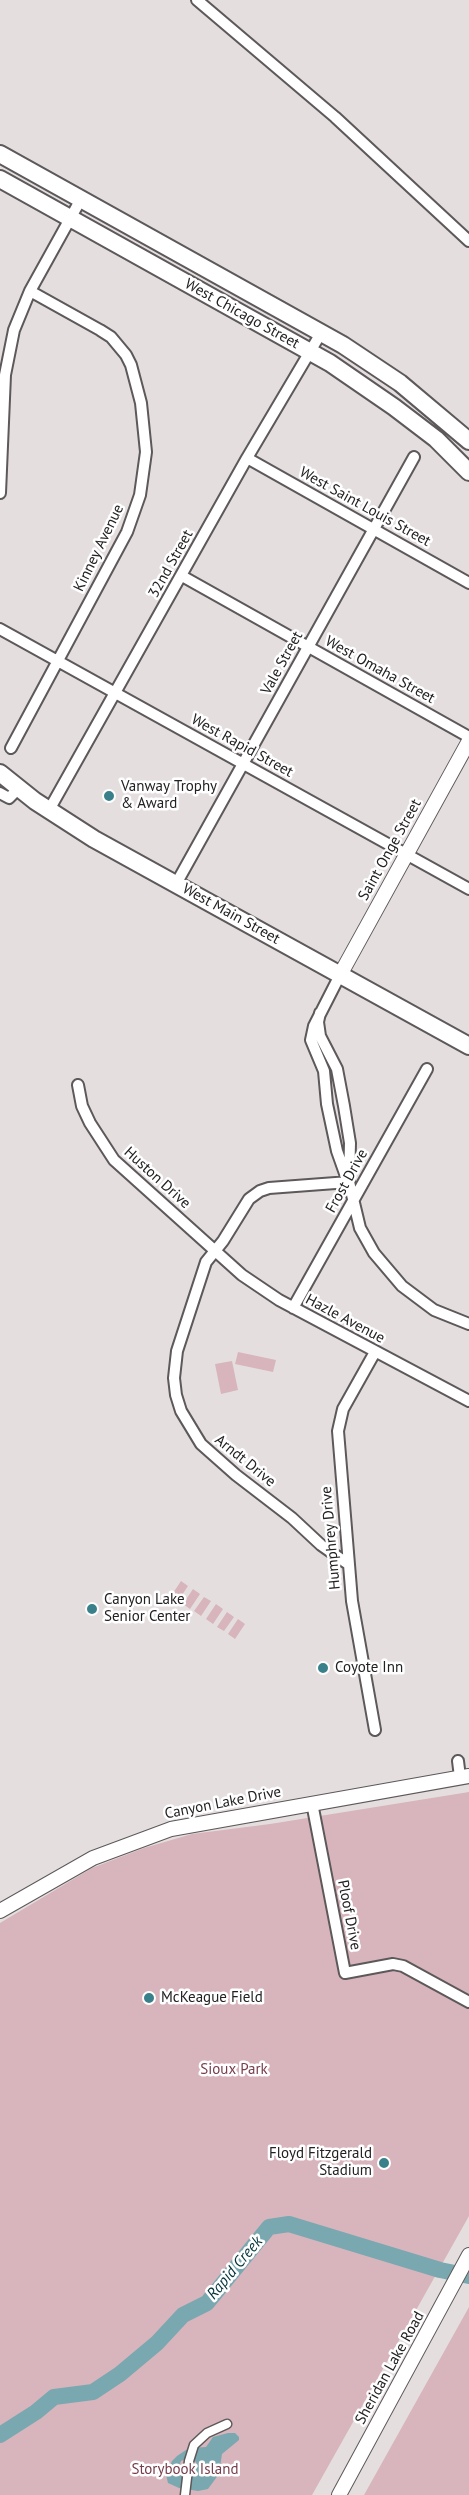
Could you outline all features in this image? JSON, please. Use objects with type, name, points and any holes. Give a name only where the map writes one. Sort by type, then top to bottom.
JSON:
[{"type":"main road","name":"West Chicago Street","points":[[0,154],[321,333],[400,383],[469,441]]},
{"type":"main road","points":[[0,161],[34,173]]},
{"type":"main road","name":"West Chicago Street","points":[[2,180],[310,352],[394,406],[446,449],[469,472]]},
{"type":"main road","points":[[2,180],[21,183],[61,204],[72,204],[81,199]]},
{"type":"main road","points":[[70,218],[85,211],[124,232],[160,243]]},
{"type":"main road","points":[[227,305],[264,318],[300,339],[309,339],[321,333]]},
{"type":"main road","points":[[310,352],[325,346],[333,348],[367,369],[400,383]]},
{"type":"main road","points":[[446,449],[469,467]]},
{"type":"main road","name":"West Main Street","points":[[0,773],[49,810],[94,839],[469,1046]]},
{"type":"street","points":[[197,0],[335,117],[469,241]]},
{"type":"street","points":[[0,493],[7,358],[14,330],[30,291],[81,199]]},
{"type":"street","name":"Kinney Avenue","points":[[11,748],[132,520],[144,481],[146,434],[131,365],[119,346],[89,322],[30,291]]},
{"type":"street","name":"32nd Street","points":[[49,810],[247,458],[321,333]]},
{"type":"street","name":"Vale Street","points":[[176,884],[414,457]]},
{"type":"street","name":"West Saint Louis Street","points":[[247,458],[469,583]]},
{"type":"street","name":"West Omaha Street","points":[[182,576],[469,739]]},
{"type":"street","name":"West Rapid Street","points":[[0,629],[469,889]]},
{"type":"street","name":"Saint Onge Street","points":[[340,975],[469,739]]},
{"type":"street","points":[[0,793],[9,798],[19,788]]},
{"type":"street","points":[[340,975],[312,1030],[311,1040],[324,1071],[327,1104],[337,1152],[349,1182]]},
{"type":"street","points":[[320,1013],[318,1022],[320,1036],[337,1069],[346,1115],[350,1143],[349,1182],[352,1203],[367,1241],[391,1275],[412,1295],[434,1310],[469,1324]]},
{"type":"street","name":"Frost Drive","points":[[293,1308],[427,1069]]},
{"type":"street","name":"Huston Drive","points":[[78,1085],[86,1114],[109,1154],[214,1251]]},
{"type":"street","name":"Arndt Drive","points":[[348,1564],[321,1545],[292,1518],[209,1452],[194,1435],[181,1411],[174,1387],[176,1360],[208,1257],[249,1199],[260,1191],[349,1182]]},
{"type":"street","name":"Hazle Avenue","points":[[214,1251],[256,1286],[293,1308],[469,1401]]},
{"type":"street","name":"Humphrey Drive","points":[[375,1352],[343,1409],[338,1426],[352,1601],[375,1730]]},
{"type":"street","points":[[458,1761],[464,1777]]},
{"type":"street","name":"Canyon Lake Drive","points":[[0,1911],[78,1865],[151,1835],[191,1824],[464,1777]]},
{"type":"street","name":"Ploof Drive","points":[[312,1803],[345,1973],[393,1964],[403,1966],[469,2002]]},
{"type":"street","name":"Sheridan Lake Road","points":[[339,2495],[469,2255]]},
{"type":"street","points":[[185,2495],[193,2447],[207,2433],[227,2424]]},
{"type":"green space","points":[[238,1352],[276,1360],[273,1372],[235,1364]]},
{"type":"green space","points":[[232,1361],[238,1390],[221,1394],[215,1364]]},
{"type":"green space","points":[[181,1581],[188,1586],[178,1601],[171,1596]]},
{"type":"green space","points":[[193,1589],[200,1594],[190,1609],[183,1604]]},
{"type":"green space","points":[[204,1597],[211,1601],[201,1616],[194,1611]]},
{"type":"green space","points":[[216,1604],[223,1609],[213,1624],[206,1619]]},
{"type":"green space","points":[[227,1612],[234,1617],[224,1631],[217,1627]]},
{"type":"green space","points":[[238,1619],[245,1624],[235,1639],[228,1634]]},
{"type":"green space","name":"Sioux Park","points":[[469,1792],[469,2216],[312,2495],[0,2495],[0,1923],[92,1868],[144,1848],[192,1834],[270,1824]]},
{"type":"green space","points":[[469,2307],[469,2495],[364,2495]]},
{"type":"water","points":[[235,2433],[239,2440],[222,2454],[219,2474],[208,2489],[198,2491],[179,2488],[168,2483],[166,2475],[172,2461],[189,2448],[206,2447],[213,2437]],"holes":[[[187,2458],[196,2462],[197,2465],[193,2472],[184,2472],[179,2467],[181,2461]]]},
{"type":"waterway","name":"Rapid Creek","points":[[0,2435],[36,2412],[54,2397],[93,2392],[120,2374],[157,2343],[183,2315],[207,2303],[269,2227],[289,2224],[440,2270],[469,2276]]},
{"type":"place","name":"Vanway Trophy & Award","points":[[109,796]]},
{"type":"place","name":"Canyon Lake Senior Center","points":[[92,1609]]},
{"type":"place","name":"Coyote Inn","points":[[323,1668]]},
{"type":"place","name":"McKeague Field","points":[[149,1998]]},
{"type":"place","name":"Floyd Fitzgerald Stadium","points":[[384,2163]]},
{"type":"park label","name":"Storybook Island","points":[[185,2470]]}]
